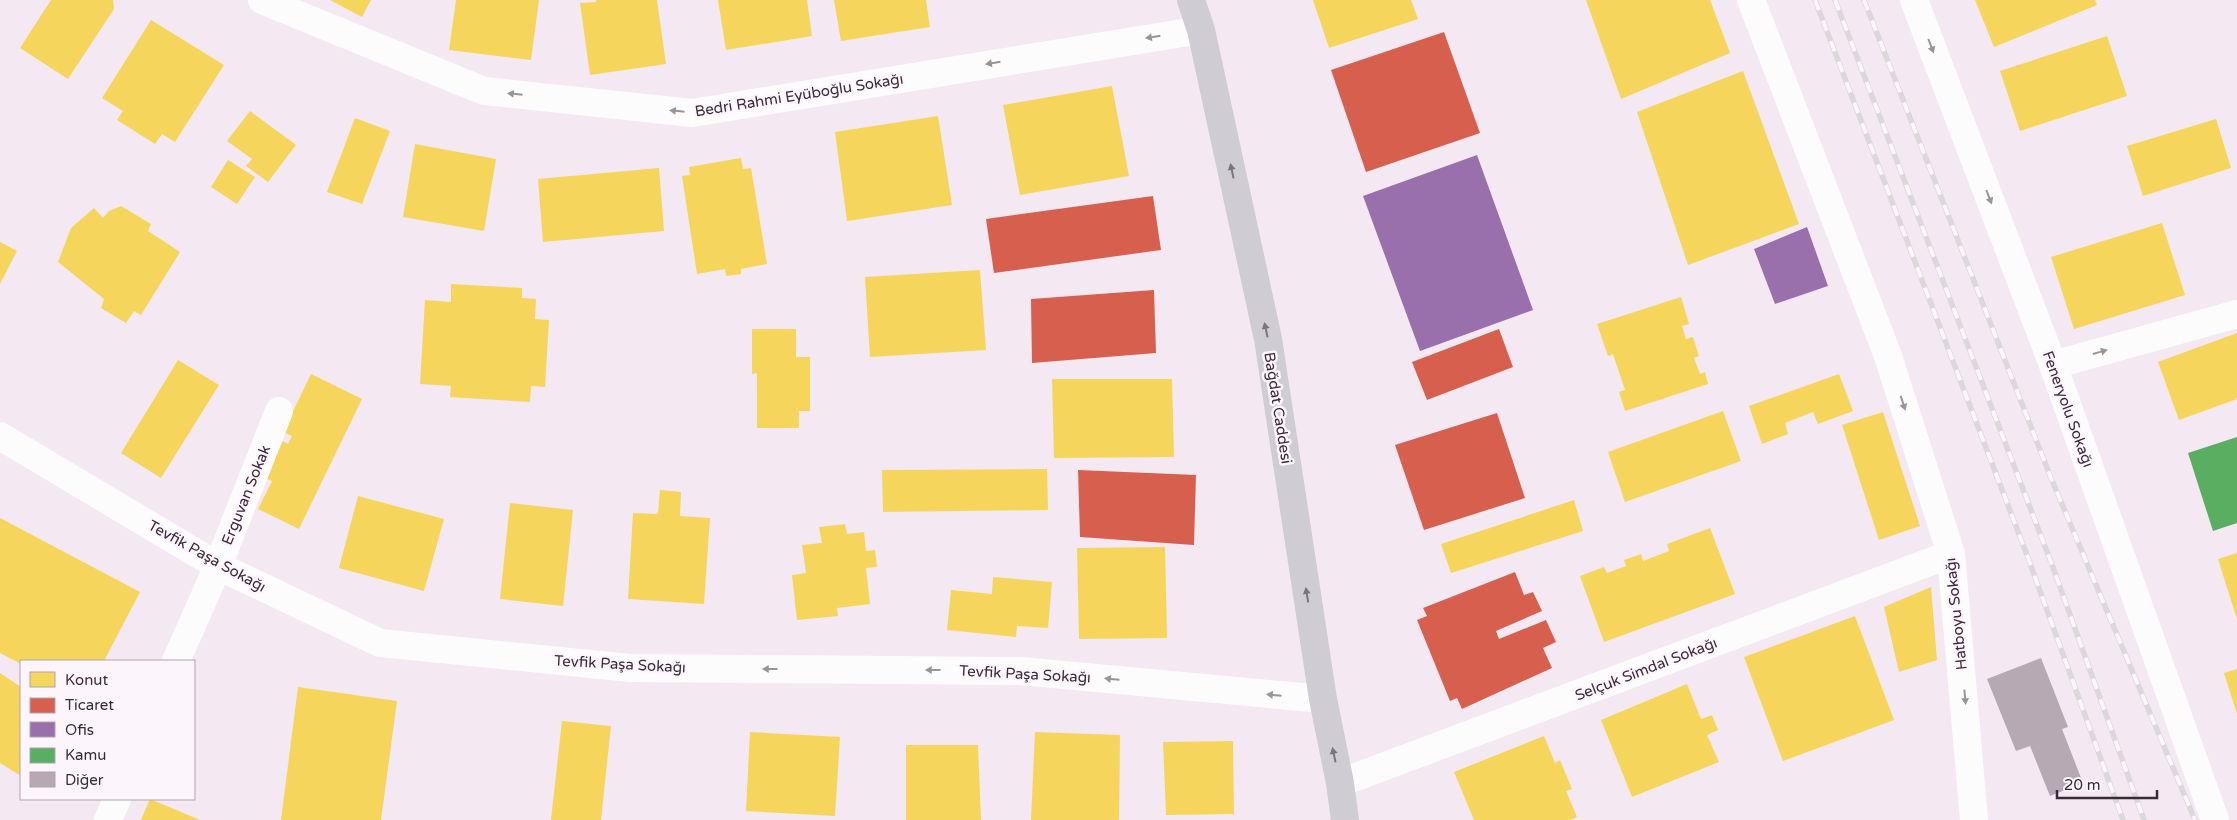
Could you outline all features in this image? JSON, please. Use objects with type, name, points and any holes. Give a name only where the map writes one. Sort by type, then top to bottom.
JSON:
[{"type":"main road","name":"Bağdat Caddesi","points":[[1191,0],[1201,30],[1268,339],[1323,699],[1340,783],[1345,820]]},
{"type":"street","name":"Bedri Rahmi Eyüboğlu Sokağı","points":[[262,0],[484,91],[692,113],[1201,30]]},
{"type":"street","name":"Hatboyu Sokağı","points":[[1751,0],[1888,356],[1951,554],[1974,820]]},
{"type":"street","name":"Feneryolu Sokağı","points":[[1914,0],[2053,365],[2215,820]]},
{"type":"street","points":[[2053,365],[2237,314]]},
{"type":"street","name":"Erguvan Sokak","points":[[176,660],[218,566],[280,411]]},
{"type":"street","name":"Tevfik Paşa Sokağı","points":[[0,436],[218,566],[380,643],[630,668],[1021,670],[1323,699]]},
{"type":"street","name":"Selçuk Simdal Sokağı","points":[[1340,783],[1951,554]]},
{"type":"street","points":[[108,820],[117,800]]},
{"type":"building: Konut","points":[[51,0],[113,0],[114,9],[68,79],[20,48]]},
{"type":"building: Konut","points":[[330,0],[371,0],[362,17]]},
{"type":"building: Konut","points":[[456,0],[539,0],[531,60],[449,50]]},
{"type":"building: Konut","points":[[596,0],[657,0],[666,64],[590,75],[580,3],[596,2]]},
{"type":"building: Konut","points":[[718,0],[807,0],[812,36],[726,50]]},
{"type":"building: Konut","points":[[834,0],[926,0],[930,27],[841,41]]},
{"type":"building: Konut","points":[[1313,0],[1411,0],[1418,19],[1329,48]]},
{"type":"building: Konut","points":[[1586,0],[1710,0],[1730,53],[1621,99]]},
{"type":"building: Konut","points":[[1975,0],[2095,0],[2097,5],[1994,47]]},
{"type":"building: Konut","points":[[151,20],[224,65],[175,142],[162,134],[155,144],[117,120],[123,111],[102,98]]},
{"type":"building: Konut","points":[[2107,36],[2127,96],[2020,131],[2000,71]]},
{"type":"building: Konut","points":[[1743,71],[1799,224],[1688,265],[1637,112]]},
{"type":"building: Konut","points":[[1112,86],[1129,176],[1020,195],[1003,105]]},
{"type":"building: Konut","points":[[250,111],[296,145],[268,182],[246,166],[252,159],[227,141]]},
{"type":"building: Konut","points":[[938,116],[952,205],[847,221],[835,132]]},
{"type":"building: Konut","points":[[355,118],[390,131],[362,204],[327,192]]},
{"type":"building: Konut","points":[[2216,119],[2231,168],[2143,196],[2127,146]]},
{"type":"building: Konut","points":[[415,144],[496,159],[484,231],[403,217]]},
{"type":"building: Konut","points":[[741,158],[743,169],[751,168],[767,264],[741,269],[741,274],[726,276],[725,269],[697,274],[682,176],[690,175],[689,167]]},
{"type":"building: Konut","points":[[228,160],[255,177],[237,204],[211,187]]},
{"type":"building: Konut","points":[[659,168],[664,231],[543,242],[538,179]]},
{"type":"building: Konut","points":[[121,206],[151,224],[148,231],[180,252],[141,315],[134,311],[126,323],[101,308],[104,299],[58,262],[71,228],[94,208],[103,218],[109,211]]},
{"type":"building: Konut","points":[[2162,223],[2185,295],[2074,329],[2051,257]]},
{"type":"building: Konut","points":[[0,242],[17,251],[0,284]]},
{"type":"building: Konut","points":[[980,270],[986,350],[870,357],[865,277]]},
{"type":"building: Konut","points":[[451,284],[522,288],[522,298],[536,299],[535,319],[549,320],[545,387],[531,386],[530,402],[450,397],[451,386],[420,384],[425,300],[451,302]]},
{"type":"building: Konut","points":[[1681,297],[1689,324],[1682,326],[1686,339],[1693,337],[1699,356],[1694,358],[1700,374],[1705,372],[1708,384],[1625,411],[1619,392],[1625,390],[1613,354],[1608,356],[1597,324]]},
{"type":"building: Konut","points":[[752,329],[796,329],[796,357],[810,357],[810,411],[799,411],[799,428],[757,428],[757,373],[752,374]]},
{"type":"building: Konut","points":[[2237,333],[2237,399],[2179,420],[2158,362]]},
{"type":"building: Konut","points":[[178,360],[219,385],[161,478],[121,453]]},
{"type":"building: Konut","points":[[311,374],[362,399],[299,529],[258,509],[272,481],[265,478],[283,441],[288,444],[292,436],[283,432]]},
{"type":"building: Konut","points":[[1839,374],[1853,411],[1818,424],[1813,412],[1785,423],[1788,434],[1762,444],[1749,406]]},
{"type":"building: Konut","points":[[1052,379],[1172,379],[1174,457],[1054,458]]},
{"type":"building: Konut","points":[[1723,411],[1741,461],[1625,502],[1608,452]]},
{"type":"building: Konut","points":[[1883,412],[1920,526],[1879,540],[1842,425]]},
{"type":"building: Konut","points":[[1047,469],[1048,510],[883,512],[882,470]]},
{"type":"building: Konut","points":[[660,490],[681,492],[680,516],[710,518],[704,604],[628,599],[633,513],[658,514]]},
{"type":"building: Konut","points":[[358,496],[444,519],[424,591],[339,568]]},
{"type":"building: Konut","points":[[1574,500],[1583,531],[1451,573],[1441,544]]},
{"type":"building: Konut","points":[[510,503],[573,510],[563,606],[500,599]]},
{"type":"building: Konut","points":[[0,518],[140,592],[105,660],[20,660],[20,663],[0,653]]},
{"type":"building: Konut","points":[[845,524],[847,534],[864,532],[866,551],[875,550],[877,567],[866,568],[870,604],[837,608],[838,616],[797,620],[792,575],[806,573],[802,545],[822,543],[819,527]]},
{"type":"building: Konut","points":[[1710,528],[1735,594],[1604,642],[1580,576],[1604,567],[1607,573],[1626,566],[1624,560],[1641,554],[1643,561],[1669,551],[1667,544]]},
{"type":"building: Konut","points":[[1165,547],[1167,638],[1079,639],[1077,548]]},
{"type":"building: Konut","points":[[2237,553],[2237,619],[2218,559]]},
{"type":"building: Konut","points":[[993,577],[1052,582],[1048,628],[1017,626],[1016,637],[947,630],[951,590],[992,594]]},
{"type":"building: Konut","points":[[1931,587],[1937,660],[1899,672],[1884,607]]},
{"type":"building: Konut","points":[[1855,616],[1894,720],[1783,761],[1744,657]]},
{"type":"building: Konut","points":[[2237,669],[2237,714],[2224,673]]},
{"type":"building: Konut","points":[[0,673],[20,686],[20,775],[0,763]]},
{"type":"building: Konut","points":[[1687,684],[1701,719],[1712,715],[1718,730],[1707,735],[1719,762],[1632,797],[1601,720]]},
{"type":"building: Konut","points":[[298,687],[397,701],[381,820],[281,820]]},
{"type":"building: Konut","points":[[562,721],[611,726],[601,820],[551,820]]},
{"type":"building: Konut","points":[[750,732],[840,737],[835,816],[746,811]]},
{"type":"building: Konut","points":[[1035,732],[1120,735],[1119,820],[1031,820]]},
{"type":"building: Konut","points":[[1544,736],[1555,763],[1560,760],[1572,789],[1566,791],[1577,817],[1570,820],[1474,820],[1454,772]]},
{"type":"building: Konut","points":[[1233,741],[1234,814],[1166,815],[1163,742]]},
{"type":"building: Konut","points":[[906,745],[978,745],[981,820],[906,820]]},
{"type":"building: Konut","points":[[150,800],[152,800],[200,820],[141,820]]},
{"type":"building: Ticaret","points":[[1444,32],[1480,133],[1366,172],[1331,70]]},
{"type":"building: Ticaret","points":[[1153,196],[1161,250],[994,273],[986,219]]},
{"type":"building: Ticaret","points":[[1154,290],[1156,353],[1032,363],[1031,299]]},
{"type":"building: Ticaret","points":[[1499,329],[1513,367],[1427,400],[1412,362]]},
{"type":"building: Ticaret","points":[[1497,413],[1525,498],[1424,530],[1395,445]]},
{"type":"building: Ticaret","points":[[1078,470],[1196,475],[1194,545],[1080,537]]},
{"type":"building: Ticaret","points":[[1515,572],[1524,595],[1533,592],[1542,611],[1496,631],[1499,639],[1546,620],[1556,642],[1543,648],[1552,668],[1462,709],[1457,698],[1450,701],[1417,620],[1427,616],[1423,608]]},
{"type":"building: Ofis","points":[[1477,155],[1533,310],[1420,351],[1363,196]]},
{"type":"building: Ofis","points":[[1807,227],[1828,286],[1775,304],[1754,249]]},
{"type":"building: Kamu","points":[[2237,437],[2237,523],[2213,531],[2188,453]]},
{"type":"building: Diğer","points":[[2041,658],[2068,727],[2062,729],[2083,783],[2050,796],[2030,746],[2016,751],[1987,679]]},
{"type":"railway","points":[[1815,0],[2027,555],[2123,820]]},
{"type":"railway","points":[[1835,0],[2051,562],[2144,820]]},
{"type":"railway","points":[[1864,0],[2051,478],[2195,820]]}]
